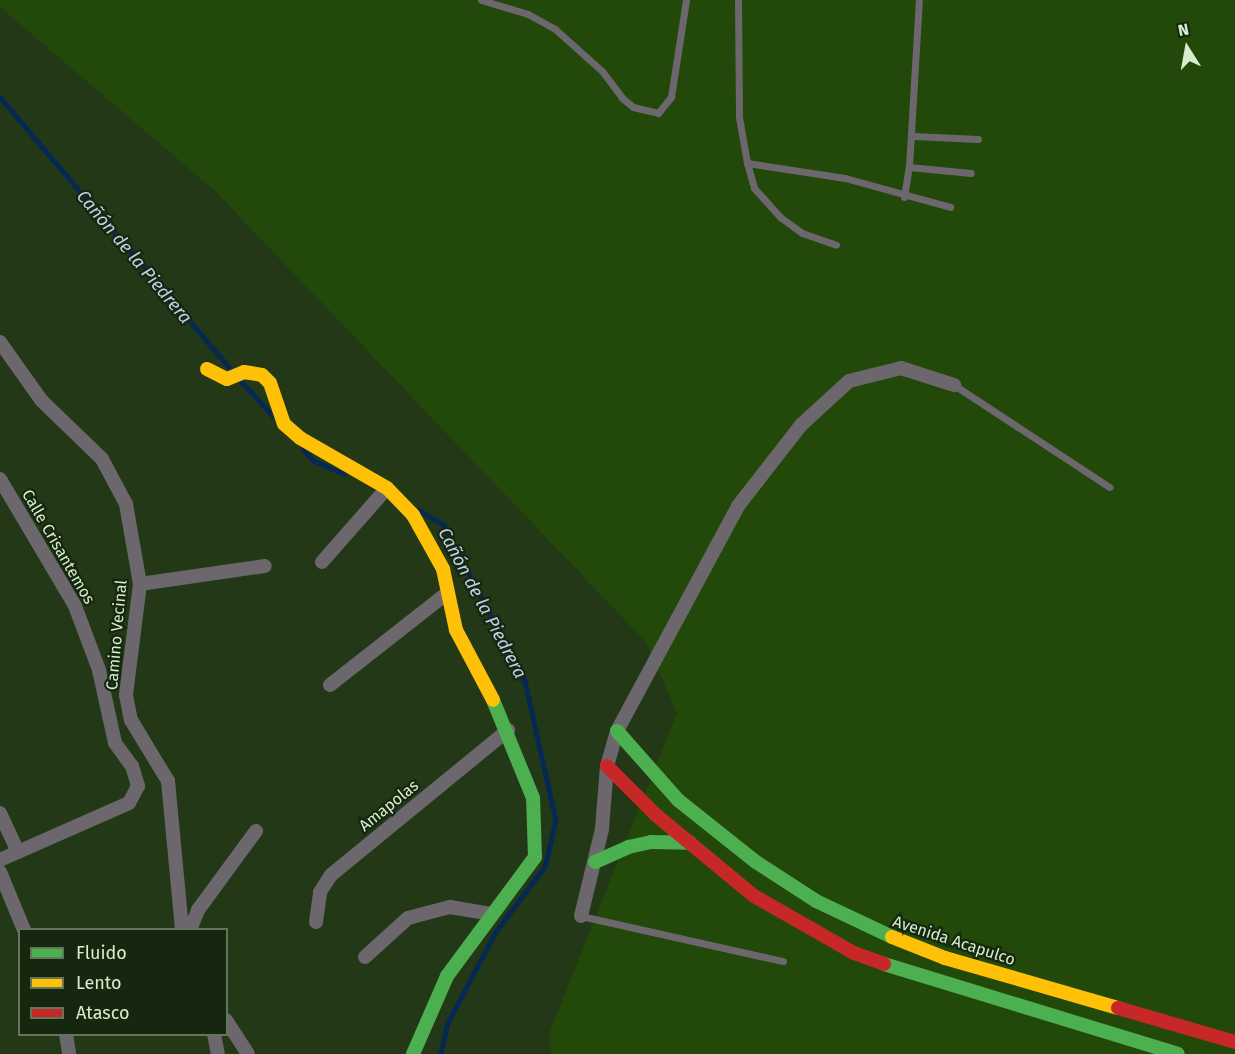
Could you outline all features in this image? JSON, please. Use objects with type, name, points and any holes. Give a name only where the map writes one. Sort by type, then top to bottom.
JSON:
[{"type":"main road","points":[[207,369],[227,379],[244,372],[262,375],[270,383],[284,424],[300,438],[387,488],[430,540],[443,568],[446,594],[456,630],[508,730],[533,798],[537,840],[535,857],[447,976],[413,1054]]},
{"type":"main road","name":"Avenida Acapulco","points":[[617,731],[678,800],[748,855],[816,902],[861,925],[945,958],[1235,1042]]},
{"type":"main road","points":[[608,766],[690,843],[754,896],[854,953],[944,985],[1178,1054]]},
{"type":"main road","points":[[594,862],[628,847],[651,842],[690,843]]},
{"type":"street","name":"Camino Vecinal","points":[[0,342],[42,401],[102,459],[115,479],[128,513],[141,584],[126,695],[131,720],[168,781],[182,928]]},
{"type":"street","points":[[581,916],[602,830],[608,766],[617,731],[738,506],[801,425],[849,381],[901,368],[954,385]]},
{"type":"street","name":"Calle Crisantemos","points":[[0,479],[75,606],[99,670],[115,743],[132,766],[138,786],[129,802],[18,852]]},
{"type":"street","points":[[322,562],[387,488]]},
{"type":"street","points":[[141,584],[265,566]]},
{"type":"street","points":[[330,685],[446,594]]},
{"type":"street","name":"Amapolas","points":[[316,922],[320,892],[331,875],[508,730]]},
{"type":"street","points":[[0,813],[18,852],[0,860]]},
{"type":"street","points":[[191,928],[198,910],[256,831]]},
{"type":"street","points":[[0,872],[23,928]]},
{"type":"street","points":[[365,957],[408,918],[450,907],[492,914]]},
{"type":"street","points":[[228,1023],[248,1054]]},
{"type":"street","points":[[66,1036],[69,1054]]},
{"type":"street","points":[[214,1036],[218,1054]]},
{"type":"lane","points":[[481,0],[528,14],[555,29],[602,71],[622,98],[648,113],[658,113],[671,97],[686,0]]},
{"type":"lane","points":[[738,0],[739,124],[754,188],[780,217],[802,233],[836,245]]},
{"type":"lane","points":[[904,197],[913,136],[919,0]]},
{"type":"lane","points":[[913,136],[978,139]]},
{"type":"lane","points":[[747,163],[845,178],[904,197],[950,207]]},
{"type":"lane","points":[[909,167],[971,173]]},
{"type":"lane","points":[[954,385],[1109,488]]},
{"type":"lane","points":[[581,916],[783,961]]},
{"type":"shaded area","points":[[0,0],[1235,0],[1235,1054],[551,1054],[549,1034],[677,713],[646,642],[214,190],[0,7]]},
{"type":"waterway","name":"Cañón de la Piedrera","points":[[0,97],[233,372]]},
{"type":"waterway","name":"Cañón de la Piedrera","points":[[240,380],[273,416]]},
{"type":"waterway","name":"Cañón de la Piedrera","points":[[303,449],[314,461],[344,474]]},
{"type":"waterway","name":"Cañón de la Piedrera","points":[[419,510],[444,525],[525,681],[556,821],[545,867],[496,932],[448,1023],[441,1054]]},
{"type":"traffic: fast","points":[[413,1054],[447,976],[535,857],[533,798],[493,700]]},
{"type":"traffic: fast","points":[[617,731],[678,800],[756,862],[816,901],[892,937]]},
{"type":"traffic: fast","points":[[595,862],[628,847],[651,842],[690,843]]},
{"type":"traffic: fast","points":[[884,964],[1178,1054]]},
{"type":"traffic: slow","points":[[207,369],[227,379],[244,372],[262,375],[270,383],[284,424],[300,438],[387,488],[413,515],[443,569],[456,630],[493,700]]},
{"type":"traffic: slow","points":[[892,937],[945,958],[1118,1008]]},
{"type":"traffic: jam","points":[[607,766],[656,815],[754,896],[854,953],[884,964]]},
{"type":"traffic: jam","points":[[1118,1008],[1235,1042]]}]
